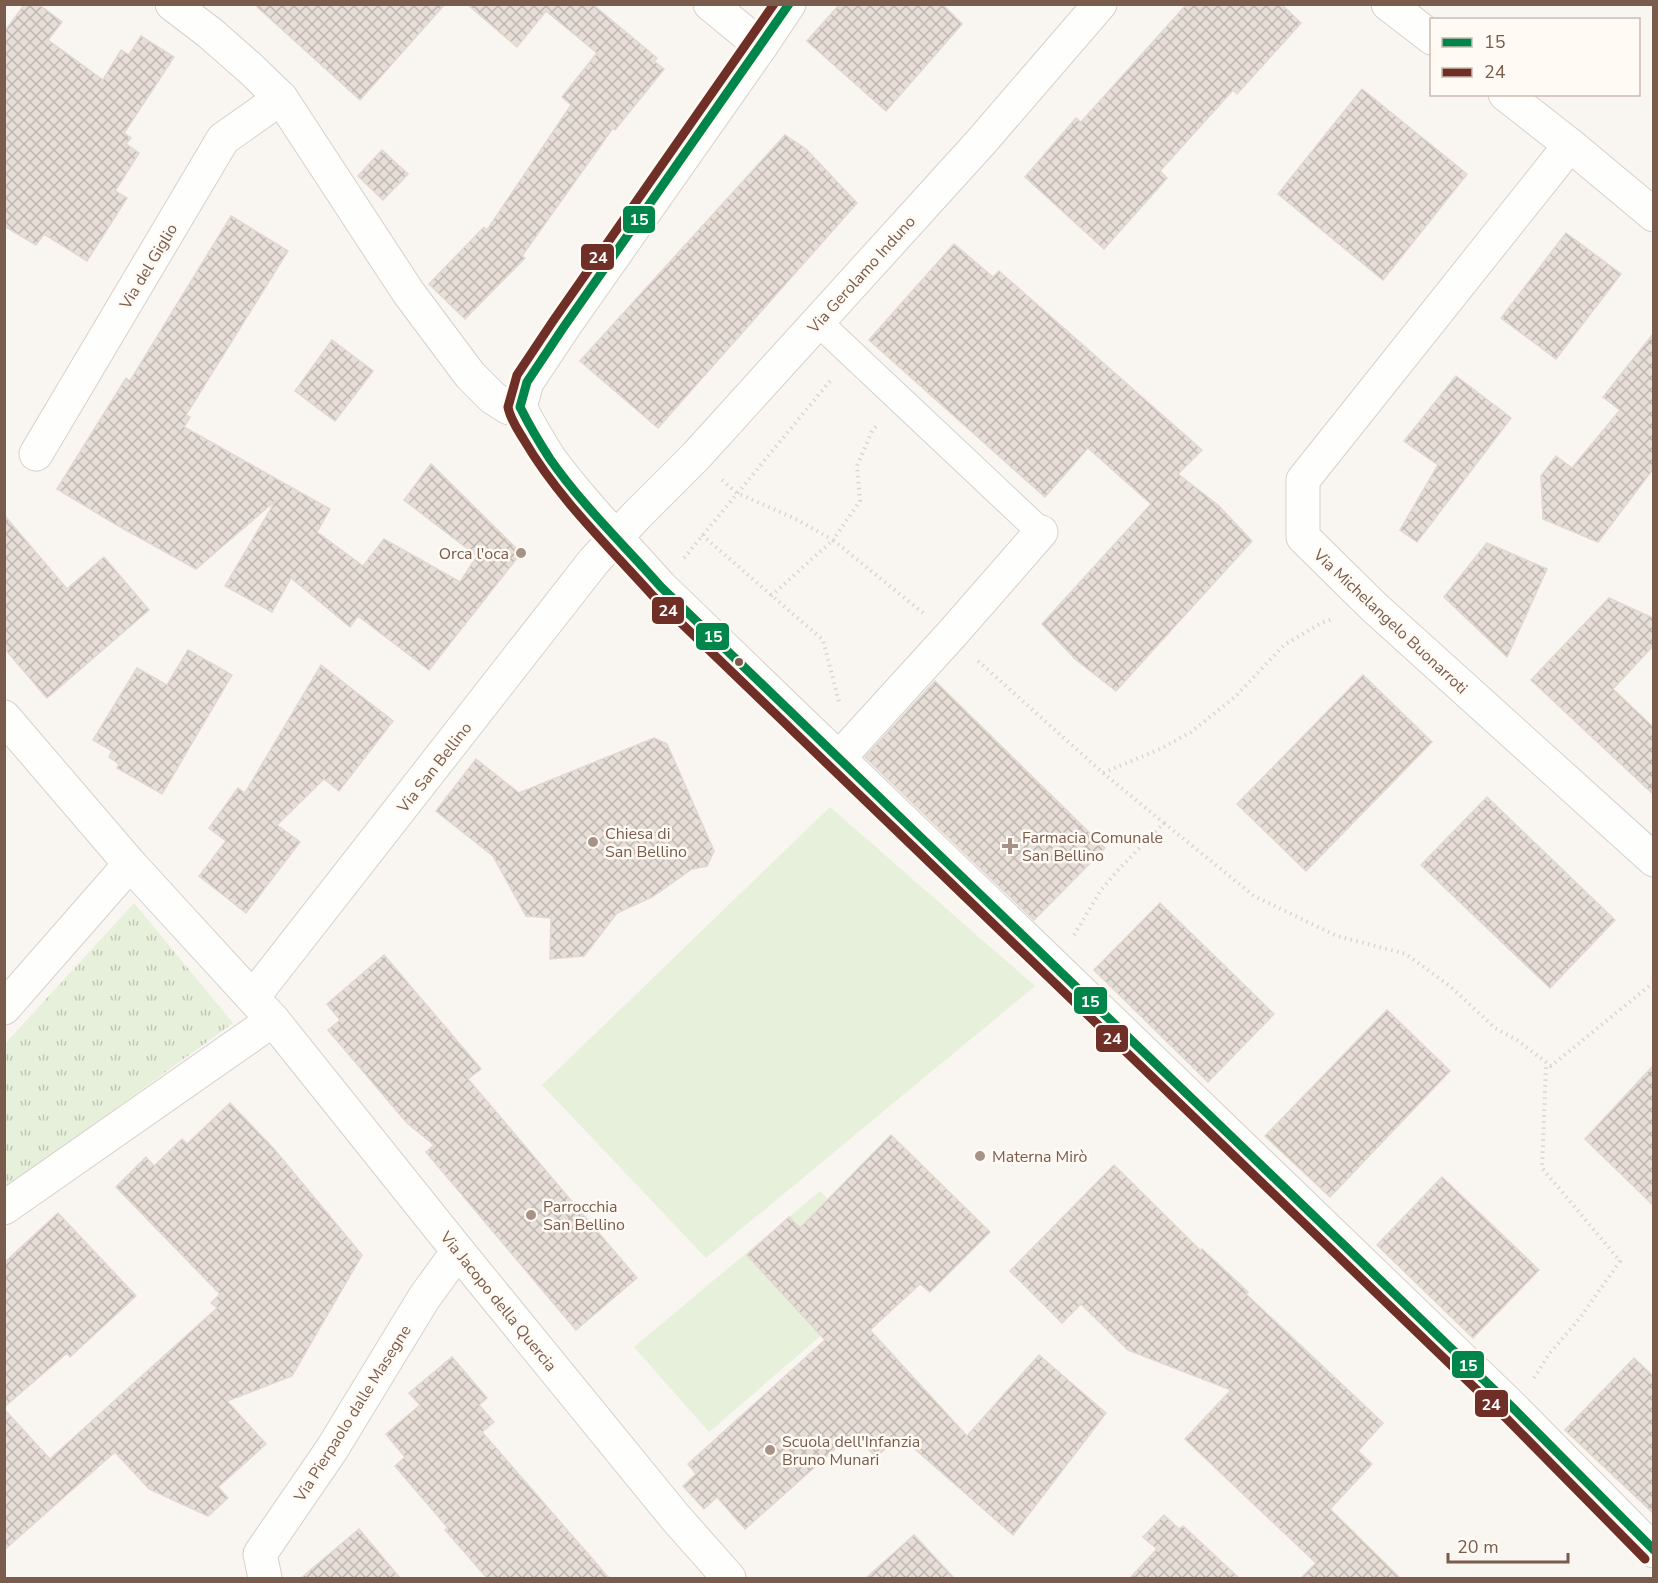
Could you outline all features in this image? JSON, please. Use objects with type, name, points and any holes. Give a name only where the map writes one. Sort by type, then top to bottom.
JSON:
[{"type":"street","points":[[172,4],[210,33],[281,99],[408,292],[470,375],[493,398],[509,408],[520,407]]},
{"type":"street","points":[[710,4],[761,46]]},
{"type":"street","points":[[789,4],[527,382],[520,407],[532,429],[550,459],[596,515],[661,587],[845,751],[1055,966],[1514,1409],[1653,1551]]},
{"type":"street","name":"Via Gerolamo Induno","points":[[616,537],[696,456],[818,322],[981,142],[1100,4]]},
{"type":"street","points":[[1388,4],[1430,37]]},
{"type":"street","points":[[1508,96],[1653,215]]},
{"type":"street","name":"Via del Giglio","points":[[36,454],[224,139],[281,99]]},
{"type":"street","name":"Via Michelangelo Buonarroti","points":[[1570,145],[1303,480],[1303,537],[1374,607],[1653,860]]},
{"type":"street","points":[[818,322],[1041,532],[845,751]]},
{"type":"street","name":"Via San Bellino","points":[[263,1009],[594,561],[616,537]]},
{"type":"street","name":"Via Jacopo della Quercia","points":[[4,717],[130,864],[263,1009],[668,1508],[729,1578]]},
{"type":"street","points":[[4,1008],[130,864]]},
{"type":"street","points":[[4,1208],[263,1009]]},
{"type":"street","name":"Via Pierpaolo dalle Masegne","points":[[265,1578],[260,1554],[332,1449],[424,1298],[458,1251]]},
{"type":"path","points":[[661,587],[853,355]]},
{"type":"path","points":[[771,596],[833,540],[860,501],[857,466],[872,432],[898,397]]},
{"type":"path","points":[[737,493],[798,520],[833,540],[951,635],[1103,773],[1254,896],[1336,936],[1406,954],[1451,987],[1495,1028],[1517,1040],[1551,1066]]},
{"type":"path","points":[[702,535],[823,640],[841,711],[845,751]]},
{"type":"path","points":[[1103,773],[1160,749],[1191,732],[1235,697],[1284,645],[1323,622],[1374,607]]},
{"type":"path","points":[[1055,966],[1101,890],[1120,867],[1164,823]]},
{"type":"path","points":[[1514,1409],[1549,1354],[1580,1318],[1620,1261],[1542,1168],[1546,1067],[1551,1066],[1653,982]]},
{"type":"green space","points":[[830,807],[1035,986],[706,1258],[542,1085]]},
{"type":"green space","points":[[134,903],[233,1023],[5,1189],[4,1045]]},
{"type":"green space","points":[[820,1191],[896,1271],[709,1432],[634,1347]]},
{"type":"building","points":[[25,4],[38,4],[62,22],[48,40],[103,80],[121,50],[129,55],[141,36],[174,57],[124,133],[131,138],[126,144],[139,153],[115,191],[127,198],[87,261],[44,234],[36,245],[4,226],[4,32]]},
{"type":"building","points":[[254,4],[445,4],[360,100]]},
{"type":"building","points":[[467,4],[592,4],[657,58],[654,61],[664,69],[615,130],[613,128],[522,256],[525,258],[465,319],[429,284],[484,227],[487,230],[571,105],[562,97],[597,53],[546,11],[517,47]]},
{"type":"building","points":[[840,4],[942,4],[962,24],[886,111],[807,41]]},
{"type":"building","points":[[1187,4],[1281,4],[1301,23],[1237,94],[1233,90],[1160,171],[1167,178],[1104,249],[1025,177],[1076,118],[1081,122]]},
{"type":"building","points":[[1362,89],[1467,174],[1383,280],[1278,194]]},
{"type":"building","points":[[785,135],[806,149],[857,203],[658,428],[580,361]]},
{"type":"building","points":[[382,150],[408,174],[383,200],[358,176]]},
{"type":"building","points":[[231,216],[288,251],[186,415],[190,417],[184,427],[330,509],[317,532],[363,566],[384,539],[460,582],[477,556],[404,500],[431,464],[521,553],[429,670],[358,616],[350,627],[291,578],[272,612],[225,586],[276,500],[196,569],[57,489],[126,378],[130,381]]},
{"type":"building","points":[[1566,233],[1621,274],[1556,359],[1501,318]]},
{"type":"building","points":[[954,244],[993,277],[999,271],[1202,450],[1178,474],[1218,505],[1252,541],[1116,691],[1075,659],[1042,624],[1151,504],[1088,448],[1045,497],[869,340]]},
{"type":"building","points":[[1653,334],[1653,469],[1598,542],[1543,519],[1541,476],[1556,456],[1572,468],[1620,410],[1603,397]]},
{"type":"building","points":[[332,340],[373,371],[335,421],[295,391]]},
{"type":"building","points":[[1456,376],[1511,418],[1417,542],[1400,530],[1438,465],[1404,441]]},
{"type":"building","points":[[4,515],[67,589],[104,557],[149,610],[47,698],[4,648]]},
{"type":"building","points":[[1487,543],[1547,569],[1507,657],[1444,597]]},
{"type":"building","points":[[1609,598],[1653,618],[1653,646],[1613,689],[1653,727],[1653,794],[1531,680]]},
{"type":"building","points":[[188,650],[232,675],[162,794],[117,768],[119,764],[109,757],[112,751],[93,740],[137,668],[167,685]]},
{"type":"building","points":[[321,665],[393,721],[339,791],[324,779],[277,825],[300,842],[246,913],[199,876],[226,841],[209,828],[238,788],[245,793]]},
{"type":"building","points":[[1363,675],[1432,742],[1306,871],[1237,804]]},
{"type":"building","points":[[935,681],[1105,848],[1034,920],[865,757]]},
{"type":"building","name":"Chiesa di San Bellino","points":[[654,738],[667,744],[714,851],[707,866],[692,869],[652,897],[617,913],[584,956],[550,959],[551,918],[526,916],[493,856],[436,811],[476,759],[519,793]]},
{"type":"building","points":[[1487,797],[1615,920],[1550,988],[1421,865]]},
{"type":"building","points":[[1160,903],[1274,1014],[1208,1082],[1094,970]]},
{"type":"building","points":[[384,955],[481,1069],[468,1079],[637,1278],[576,1330],[426,1152],[434,1145],[407,1123],[328,1030],[340,1020],[327,1004]]},
{"type":"building","points":[[1387,1010],[1450,1071],[1330,1197],[1265,1136]]},
{"type":"building","points":[[1653,1066],[1653,1205],[1585,1139]]},
{"type":"building","points":[[230,1103],[274,1149],[362,1255],[292,1376],[227,1401],[266,1444],[218,1487],[228,1498],[208,1516],[149,1489],[115,1452],[4,1550],[4,1409],[50,1459],[217,1308],[211,1303],[220,1294],[116,1187],[146,1157],[154,1166],[182,1139],[187,1144]]},
{"type":"building","points":[[891,1135],[990,1232],[930,1292],[920,1284],[870,1330],[967,1436],[1039,1355],[1106,1413],[1013,1535],[900,1436],[876,1457],[853,1433],[745,1529],[717,1497],[704,1509],[683,1486],[696,1474],[688,1464],[825,1340],[747,1255],[789,1217],[800,1228]]},
{"type":"building","points":[[1114,1165],[1201,1251],[1202,1249],[1248,1292],[1246,1294],[1383,1423],[1358,1451],[1372,1464],[1330,1509],[1400,1578],[1301,1578],[1316,1563],[1185,1439],[1231,1390],[1128,1350],[1081,1304],[1062,1323],[1010,1271]]},
{"type":"building","points":[[1442,1177],[1539,1270],[1473,1338],[1377,1245]]},
{"type":"building","points":[[58,1213],[136,1296],[70,1357],[67,1353],[4,1407],[4,1263]]},
{"type":"building","points":[[452,1357],[487,1398],[479,1405],[494,1422],[482,1432],[609,1578],[487,1578],[445,1530],[448,1528],[395,1466],[405,1457],[386,1434],[420,1405],[409,1393]]},
{"type":"building","points":[[1634,1358],[1653,1376],[1653,1513],[1565,1430]]},
{"type":"building","points":[[1164,1515],[1179,1529],[1183,1526],[1239,1578],[1130,1578],[1157,1549],[1143,1537]]},
{"type":"building","points":[[359,1529],[400,1578],[301,1578]]},
{"type":"building","points":[[914,1535],[954,1578],[866,1578]]},
{"type":"transit line","name":"24","points":[[774,4],[517,375],[508,407],[510,416],[552,482],[653,596],[1506,1418],[1645,1559]]},
{"type":"transit line","name":"15","points":[[789,4],[527,382],[520,407],[531,427],[550,459],[576,492],[661,587],[1514,1409],[1654,1550]]},
{"type":"place","name":"Orca l'oca","points":[[521,553]]},
{"type":"place","name":"Chiesa di San Bellino","points":[[593,842]]},
{"type":"place","name":"Farmacia Comunale San Bellino","points":[[1010,846]]},
{"type":"place","name":"Materna Mirò","points":[[980,1156]]},
{"type":"place","name":"Parrocchia San Bellino","points":[[531,1215]]},
{"type":"place","name":"Scuola dell'Infanzia Bruno Munari","points":[[770,1450]]}]
